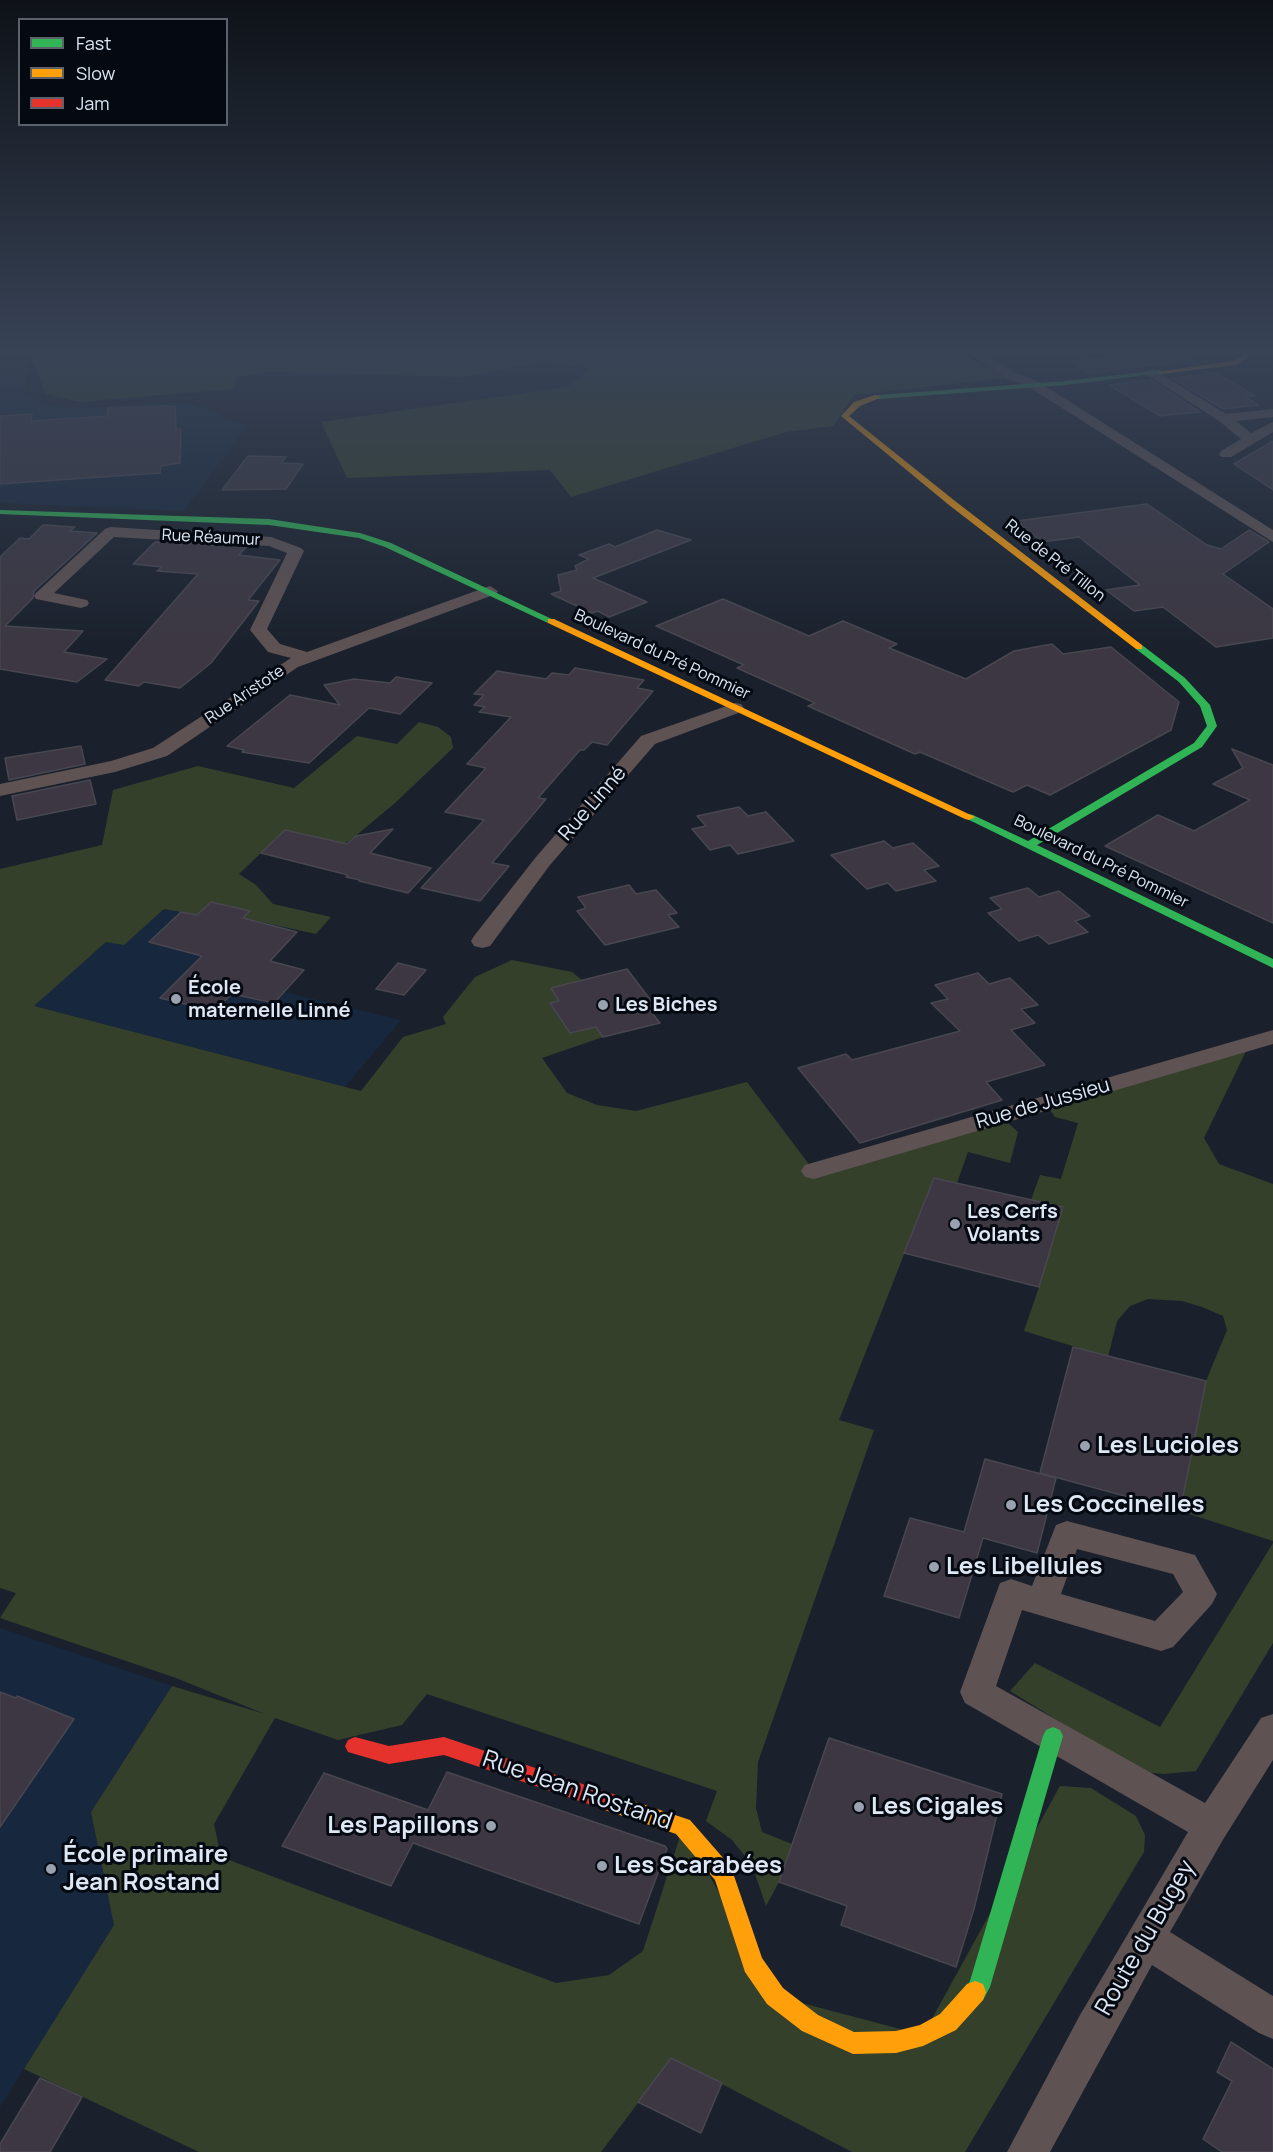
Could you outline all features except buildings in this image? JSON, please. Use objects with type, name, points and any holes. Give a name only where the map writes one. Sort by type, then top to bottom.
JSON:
[{"type":"street","name":"Rue de Pré Tillon","points":[[889,451],[1182,680],[1205,705],[1212,726],[1198,745],[1029,845]]},
{"type":"street","points":[[1139,451],[1273,537]]},
{"type":"street","points":[[1226,454],[1230,451]]},
{"type":"street","name":"Boulevard du Pré Pommier","points":[[0,512],[223,520],[322,529],[360,536],[388,545],[1029,845],[1273,964]]},
{"type":"street","name":"Rue Réaumur","points":[[81,603],[42,596],[110,532],[271,542],[296,551],[258,630],[274,648],[308,657]]},
{"type":"street","name":"Rue Aristote","points":[[0,790],[115,766],[160,752],[292,663],[490,591]]},
{"type":"street","name":"Rue Linné","points":[[482,941],[543,861],[648,740],[735,708]]},
{"type":"street","name":"Rue de Jussieu","points":[[814,1171],[1273,1037]]},
{"type":"street","points":[[1042,1602],[1011,1593],[977,1692],[1211,1826]]},
{"type":"street","name":"Route du Bugey","points":[[1028,2152],[1211,1826],[1273,1729]]},
{"type":"street","name":"Rue Jean Rostand","points":[[355,1746],[389,1755],[444,1746],[683,1827],[724,1874],[753,1964],[775,1996],[810,2023],[853,2043],[896,2042],[923,2035],[948,2022],[979,1987],[1053,1736]]},
{"type":"street","points":[[1146,1939],[1273,2019]]},
{"type":"shaded area","points":[[0,451],[228,451],[184,511],[0,503]]},
{"type":"shaded area","name":"École maternelle Linné","points":[[211,902],[250,911],[297,932],[285,945],[280,944],[266,960],[304,970],[284,992],[401,1020],[345,1087],[33,1006],[106,942],[124,944],[164,909],[196,915]]},
{"type":"shaded area","name":"École primaire Jean Rostand","points":[[0,1628],[172,1686],[91,1812],[115,1925],[0,2107]]},
{"type":"green space","points":[[335,451],[722,451],[571,497],[550,470],[347,478]]},
{"type":"green space","points":[[419,722],[438,727],[451,737],[453,748],[395,803],[342,845],[285,830],[239,874],[256,885],[273,904],[331,917],[316,934],[243,918],[249,911],[211,902],[197,915],[164,909],[124,945],[106,942],[34,1006],[361,1091],[403,1037],[446,1024],[443,1017],[475,977],[512,960],[572,972],[582,980],[552,988],[559,1001],[550,1004],[570,1033],[596,1027],[603,1037],[542,1058],[567,1093],[597,1105],[636,1111],[747,1082],[814,1171],[1000,1116],[1018,1132],[1010,1163],[968,1152],[957,1183],[934,1178],[839,1420],[874,1430],[758,1762],[756,1808],[762,1832],[792,1844],[779,1882],[766,1906],[752,1865],[732,1840],[706,1821],[717,1791],[427,1694],[402,1725],[338,1740],[275,1718],[214,1824],[221,1857],[556,1983],[609,1975],[643,1951],[683,1827],[775,1996],[923,2035],[1060,1786],[1091,1788],[1136,1816],[1145,1835],[1144,1852],[965,2152],[852,2152],[672,2058],[601,2152],[199,2152],[24,2069],[114,1925],[91,1812],[172,1686],[265,1714],[176,1678],[0,1618],[16,1593],[0,1588],[0,869],[102,845],[113,790],[198,766],[294,788],[357,736],[397,744]]},
{"type":"green space","points":[[1250,1043],[1204,1138],[1219,1164],[1273,1184],[1273,1541],[1180,1511],[1206,1381],[1227,1330],[1223,1316],[1182,1301],[1148,1299],[1130,1306],[1117,1321],[1108,1357],[1024,1331],[1039,1287],[1031,1200],[1040,1175],[1061,1179],[1078,1123],[1055,1117],[1045,1103]]},
{"type":"green space","points":[[1273,1543],[1273,1643],[1196,1771],[1164,1774],[1141,1772],[1010,1691],[1035,1663],[1160,1727]]},
{"type":"traffic: fast","points":[[0,512],[269,522],[360,536],[388,545],[551,621]]},
{"type":"traffic: fast","points":[[1029,845],[1198,745],[1212,726],[1205,705],[1182,680],[1139,647]]},
{"type":"traffic: fast","points":[[969,817],[1273,964]]},
{"type":"traffic: fast","points":[[975,1992],[979,1987],[1053,1736]]},
{"type":"traffic: slow","points":[[889,451],[1139,647]]},
{"type":"traffic: slow","points":[[551,621],[969,817]]},
{"type":"traffic: slow","points":[[609,1802],[683,1827],[724,1874],[753,1964],[775,1996],[810,2023],[853,2043],[896,2042],[923,2035],[948,2022],[975,1992]]},
{"type":"traffic: jam","points":[[355,1746],[389,1755],[444,1746],[609,1802]]},
{"type":"place","name":"École maternelle Linné","points":[[176,999]]},
{"type":"place","name":"Les Biches","points":[[603,1005]]},
{"type":"place","name":"Les Cerfs Volants","points":[[955,1224]]},
{"type":"place","name":"Les Lucioles","points":[[1085,1446]]},
{"type":"place","name":"Les Coccinelles","points":[[1011,1505]]},
{"type":"place","name":"Les Libellules","points":[[934,1567]]},
{"type":"place","name":"Les Cigales","points":[[859,1807]]},
{"type":"place","name":"Les Papillons","points":[[491,1826]]},
{"type":"place","name":"Les Scarabées","points":[[602,1866]]},
{"type":"place","name":"École primaire Jean Rostand","points":[[51,1869]]}]
